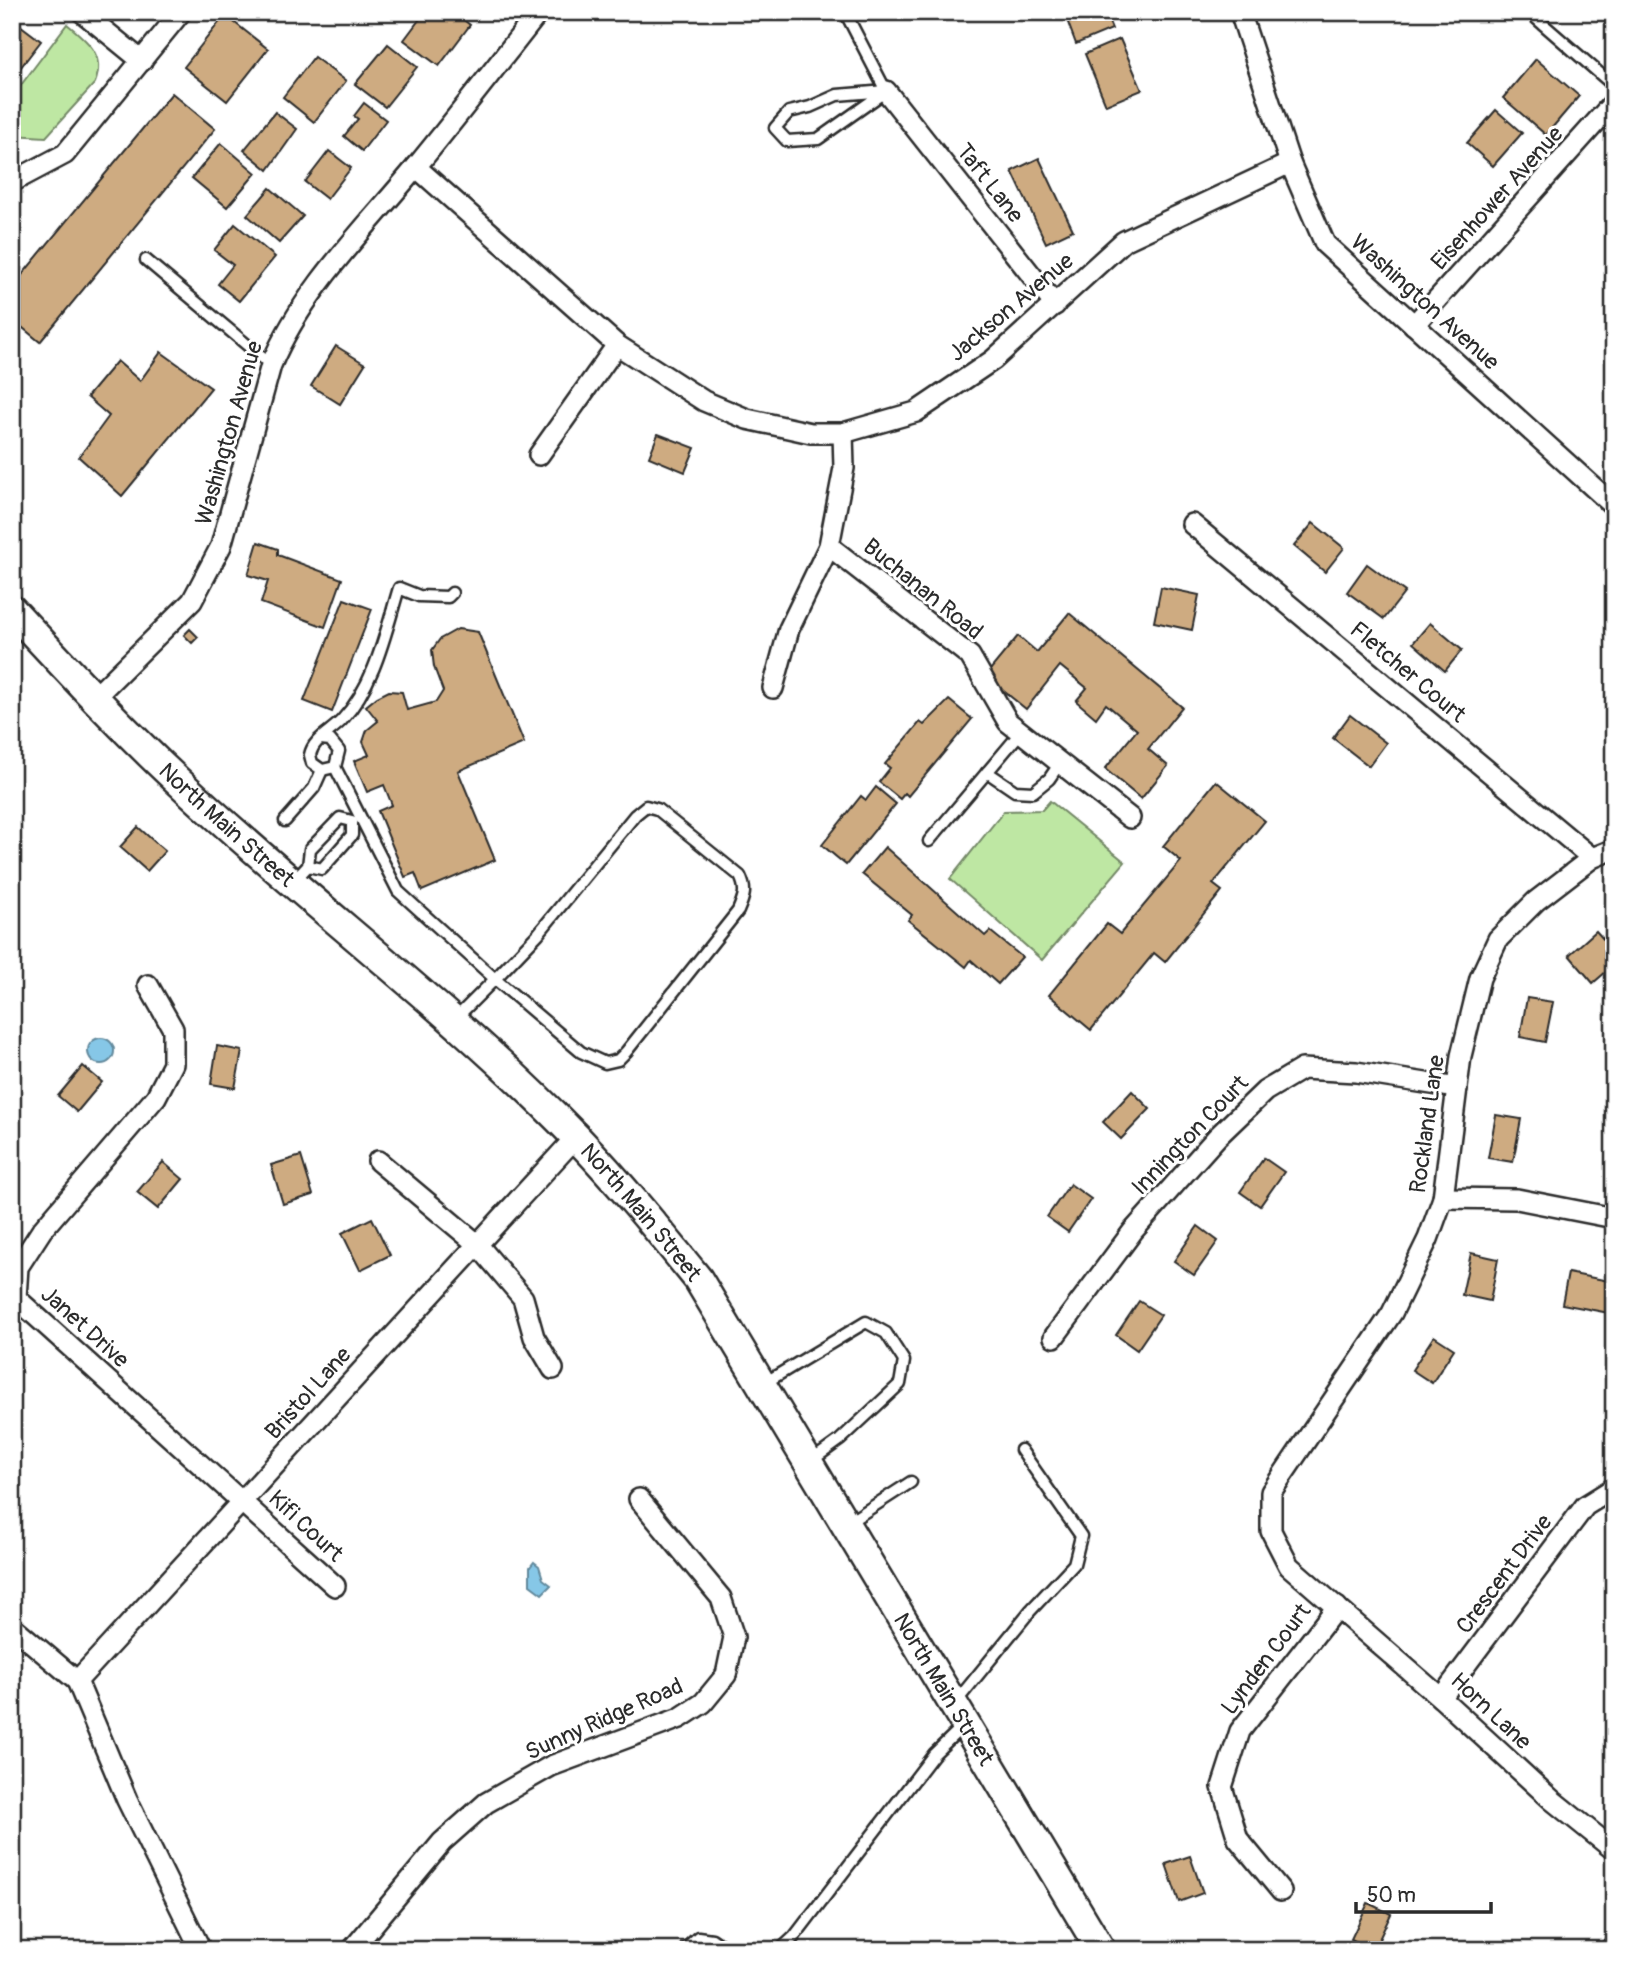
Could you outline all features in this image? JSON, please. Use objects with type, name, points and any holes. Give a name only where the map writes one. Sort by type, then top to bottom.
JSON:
[{"type":"main road","name":"North Main Street","points":[[12,610],[94,698],[178,781],[300,874],[452,1022],[576,1137],[638,1205],[698,1279],[1101,1950]]},
{"type":"street","points":[[82,12],[142,61]]},
{"type":"street","points":[[12,182],[65,154],[181,12]]},
{"type":"street","name":"Washington Avenue","points":[[94,698],[192,601],[221,546],[271,365],[282,337],[317,284],[416,167],[539,12]]},
{"type":"street","name":"Washington Avenue","points":[[1240,12],[1290,163],[1325,244],[1614,506]]},
{"type":"street","name":"Taft Lane","points":[[886,91],[1055,305]]},
{"type":"street","name":"Eisenhower Avenue","points":[[1414,325],[1614,102]]},
{"type":"street","name":"Jackson Avenue","points":[[416,167],[617,345],[704,401],[747,419],[811,433],[844,433],[916,412],[993,360],[1124,241],[1290,163]]},
{"type":"street","points":[[539,455],[617,345]]},
{"type":"street","points":[[773,688],[789,629],[829,546],[844,468],[844,433]]},
{"type":"street","name":"Fletcher Court","points":[[1192,524],[1592,858]]},
{"type":"street","name":"Buchanan Road","points":[[829,546],[970,656],[1007,722],[1130,818]]},
{"type":"street","name":"Rockland Lane","points":[[1337,1607],[1289,1566],[1270,1531],[1271,1492],[1392,1313],[1428,1239],[1443,1198],[1461,1056],[1480,978],[1498,939],[1536,901],[1592,858],[1614,849]]},
{"type":"street","name":"Janet Drive","points":[[148,985],[173,1029],[173,1063],[156,1097],[42,1230],[18,1267],[14,1298],[243,1501]]},
{"type":"street","name":"Innington Court","points":[[1054,1337],[1133,1231],[1217,1137],[1265,1091],[1303,1069],[1356,1072],[1457,1088]]},
{"type":"street","name":"Bristol Lane","points":[[77,1681],[576,1137]]},
{"type":"street","points":[[378,1161],[477,1244],[523,1298],[534,1337],[553,1368]]},
{"type":"street","points":[[1443,1198],[1517,1199],[1614,1218]]},
{"type":"street","name":"Crescent Drive","points":[[1441,1698],[1585,1506],[1614,1488]]},
{"type":"street","name":"Sunny Ridge Road","points":[[352,1950],[442,1842],[486,1803],[551,1766],[680,1718],[703,1703],[726,1675],[734,1637],[721,1598],[639,1499]]},
{"type":"street","name":"Kifi Court","points":[[243,1501],[335,1586]]},
{"type":"street","name":"Horn Lane","points":[[1337,1607],[1552,1800],[1614,1850]]},
{"type":"street","name":"Lynden Court","points":[[1281,1891],[1238,1839],[1222,1787],[1240,1731],[1337,1607]]},
{"type":"street","points":[[12,1626],[77,1681],[127,1800],[201,1950]]},
{"type":"street","points":[[1610,1950],[1614,1945]]},
{"type":"lane","points":[[845,12],[886,91]]},
{"type":"lane","points":[[1529,12],[1614,86]]},
{"type":"lane","points":[[886,91],[818,139],[787,141],[775,128],[789,112],[810,107],[837,95],[886,91]]},
{"type":"lane","points":[[146,260],[271,365]]},
{"type":"lane","points":[[335,767],[322,770],[312,763],[311,749],[342,720],[368,685],[399,588],[419,596],[448,597],[452,593]]},
{"type":"lane","points":[[929,841],[1021,732]]},
{"type":"lane","points":[[321,739],[330,740],[340,751],[335,767],[356,818],[398,891],[495,979],[581,1052],[606,1063],[618,1059],[738,911],[745,886],[740,876],[657,809],[646,806],[635,815],[538,934],[495,979],[452,1022]]},
{"type":"lane","points":[[987,772],[1015,790],[1033,792],[1049,779],[1060,763]]},
{"type":"lane","points":[[285,821],[314,788],[322,770]]},
{"type":"lane","points":[[300,874],[310,849],[340,818],[356,818]]},
{"type":"lane","points":[[300,874],[322,869],[352,835],[356,818]]},
{"type":"lane","points":[[762,1384],[866,1322],[886,1334],[904,1361],[900,1384],[840,1440],[808,1462]]},
{"type":"lane","points":[[780,1950],[794,1937],[934,1754],[1030,1611],[1074,1564],[1081,1536],[1021,1450]]},
{"type":"lane","points":[[846,1524],[912,1482]]},
{"type":"lane","points":[[684,1950],[698,1937],[712,1940],[728,1950]]},
{"type":"green space","points":[[67,24],[93,49],[98,64],[95,83],[46,137],[12,135],[12,97]]},
{"type":"green space","points":[[1050,801],[1125,862],[1042,960],[950,879],[1004,811],[1042,810]]},
{"type":"water","points":[[101,1038],[110,1042],[114,1051],[110,1060],[101,1064],[92,1060],[88,1051],[92,1042]]},
{"type":"water","points":[[534,1562],[539,1566],[543,1579],[551,1585],[542,1594],[530,1585],[530,1567]]},
{"type":"building","points":[[124,12],[138,12],[133,19]]},
{"type":"building","points":[[425,12],[454,12],[470,25],[439,66],[404,40]]},
{"type":"building","points":[[1064,12],[1105,12],[1112,29],[1076,44]]},
{"type":"building","points":[[225,15],[268,49],[227,101],[184,67]]},
{"type":"building","points":[[12,19],[41,41],[14,76],[12,74]]},
{"type":"building","points":[[1120,39],[1142,90],[1106,105],[1085,54]]},
{"type":"building","points":[[388,44],[417,67],[385,107],[355,84]]},
{"type":"building","points":[[314,57],[346,81],[314,122],[283,97]]},
{"type":"building","points":[[1536,59],[1579,96],[1546,135],[1503,98]]},
{"type":"building","points":[[172,93],[215,129],[40,342],[12,319],[12,287]]},
{"type":"building","points":[[364,103],[386,120],[362,151],[344,136],[358,119],[354,116]]},
{"type":"building","points":[[1496,110],[1522,133],[1493,166],[1467,143]]},
{"type":"building","points":[[275,112],[297,129],[268,170],[244,150]]},
{"type":"building","points":[[221,143],[256,173],[227,207],[192,178]]},
{"type":"building","points":[[329,151],[351,168],[327,199],[305,182]]},
{"type":"building","points":[[1039,158],[1073,230],[1046,243],[1012,171]]},
{"type":"building","points":[[270,188],[303,216],[279,243],[247,215]]},
{"type":"building","points":[[235,224],[275,257],[239,301],[218,284],[233,265],[214,250]]},
{"type":"building","points":[[336,346],[365,364],[340,404],[311,386]]},
{"type":"building","points":[[161,352],[211,388],[122,496],[79,457],[109,416],[87,397],[117,361],[140,381]]},
{"type":"building","points":[[658,434],[695,448],[685,472],[649,457]]},
{"type":"building","points":[[1313,523],[1344,548],[1325,572],[1294,546]]},
{"type":"building","points":[[258,542],[278,549],[278,555],[342,579],[325,627],[261,603],[268,581],[248,575]]},
{"type":"building","points":[[1367,564],[1405,592],[1384,619],[1347,592]]},
{"type":"building","points":[[1161,587],[1199,595],[1192,630],[1154,622]]},
{"type":"building","points":[[344,599],[372,609],[332,712],[304,701]]},
{"type":"building","points":[[1069,613],[1182,707],[1148,749],[1168,766],[1141,799],[1105,769],[1137,730],[1106,704],[1096,718],[1076,701],[1087,688],[1060,666],[1026,709],[985,676],[1018,636],[1037,652]]},
{"type":"building","points":[[1430,623],[1462,650],[1445,671],[1413,643]]},
{"type":"building","points":[[190,629],[198,637],[192,643],[184,635]]},
{"type":"building","points":[[458,629],[478,632],[524,743],[458,771],[495,860],[422,891],[415,873],[405,877],[378,811],[392,805],[384,785],[367,792],[354,761],[369,755],[363,742],[367,730],[378,721],[366,706],[377,697],[389,691],[402,692],[407,710],[436,702],[443,691],[434,667],[432,650],[440,639]]},
{"type":"building","points":[[949,700],[972,719],[908,796],[905,793],[900,799],[879,782],[890,768],[885,764],[920,722],[924,725]]},
{"type":"building","points":[[1350,715],[1386,743],[1369,766],[1333,738]]},
{"type":"building","points":[[1216,781],[1265,821],[1213,884],[1222,891],[1165,962],[1154,953],[1091,1030],[1049,995],[1107,924],[1120,934],[1181,861],[1163,846]]},
{"type":"building","points":[[876,787],[896,804],[846,865],[822,845],[861,796],[866,800]]},
{"type":"building","points":[[138,827],[165,851],[147,871],[120,847]]},
{"type":"building","points":[[885,847],[985,936],[990,931],[1022,957],[998,984],[971,960],[966,967],[908,920],[912,915],[862,874]]},
{"type":"building","points":[[1596,931],[1614,951],[1614,965],[1593,983],[1569,955]]},
{"type":"building","points":[[1527,998],[1553,1002],[1545,1042],[1520,1037]]},
{"type":"building","points":[[217,1046],[242,1051],[235,1088],[211,1084]]},
{"type":"building","points":[[83,1066],[102,1082],[77,1112],[58,1096]]},
{"type":"building","points":[[1132,1091],[1150,1109],[1121,1139],[1103,1122]]},
{"type":"building","points":[[1496,1115],[1521,1119],[1513,1162],[1488,1158]]},
{"type":"building","points":[[301,1156],[313,1195],[283,1204],[271,1165]]},
{"type":"building","points":[[1264,1158],[1284,1172],[1260,1206],[1240,1192]]},
{"type":"building","points":[[163,1162],[183,1179],[158,1209],[137,1192]]},
{"type":"building","points":[[1070,1184],[1091,1199],[1068,1232],[1047,1217]]},
{"type":"building","points":[[372,1218],[390,1255],[360,1270],[342,1233]]},
{"type":"building","points":[[1198,1226],[1218,1241],[1194,1275],[1174,1261]]},
{"type":"building","points":[[1471,1253],[1498,1259],[1490,1301],[1462,1295]]},
{"type":"building","points":[[1568,1273],[1614,1282],[1609,1313],[1562,1304]]},
{"type":"building","points":[[1139,1301],[1161,1315],[1137,1350],[1116,1335]]},
{"type":"building","points":[[1434,1336],[1454,1349],[1432,1383],[1412,1370]]},
{"type":"building","points":[[1190,1856],[1203,1893],[1179,1902],[1166,1864]]},
{"type":"building","points":[[1368,1903],[1391,1914],[1374,1950],[1351,1939]]}]
